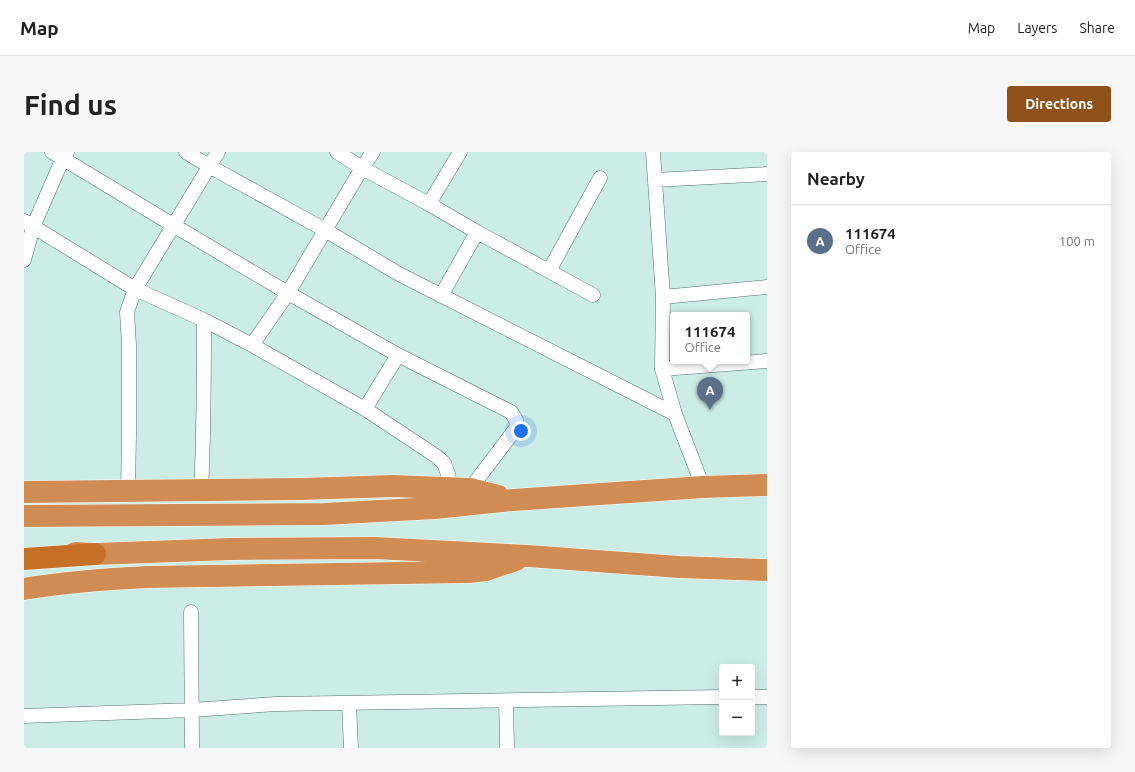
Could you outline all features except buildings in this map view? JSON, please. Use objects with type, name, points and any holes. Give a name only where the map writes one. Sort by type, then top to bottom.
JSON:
[{"type":"highway","points":[[24,516],[324,514],[435,508],[513,500],[703,487],[767,485]]},
{"type":"highway","points":[[24,492],[301,489],[394,486],[470,489],[513,500]]},
{"type":"highway","points":[[24,559],[95,554],[230,549],[375,548],[528,556],[679,567],[767,570]]},
{"type":"highway","points":[[24,552],[95,554]]},
{"type":"highway","points":[[24,589],[96,580],[148,576],[469,572],[486,570],[528,556]]},
{"type":"street","points":[[186,152],[325,230],[399,274],[675,414]]},
{"type":"street","points":[[128,491],[129,344],[127,312],[135,289],[218,152]]},
{"type":"street","points":[[337,152],[362,168],[593,295]]},
{"type":"street","points":[[252,345],[288,293],[373,152]]},
{"type":"street","points":[[429,204],[460,152]]},
{"type":"street","points":[[653,152],[663,297],[662,369],[675,414],[703,487]]},
{"type":"street","points":[[24,260],[29,224],[61,154],[173,225],[288,293],[398,355],[511,412],[516,420],[517,427],[470,489]]},
{"type":"street","points":[[656,180],[767,174]]},
{"type":"street","points":[[549,271],[600,178]]},
{"type":"street","points":[[29,224],[135,289],[204,320],[252,345],[365,409],[436,456],[444,463],[448,474],[446,488]]},
{"type":"street","points":[[441,296],[477,232]]},
{"type":"street","points":[[663,297],[767,287]]},
{"type":"street","points":[[201,490],[203,460],[204,320]]},
{"type":"street","points":[[365,409],[398,355]]},
{"type":"street","points":[[750,362],[767,361]]},
{"type":"street","points":[[662,369],[728,364]]},
{"type":"street","points":[[191,612],[192,748]]},
{"type":"street","points":[[24,716],[192,710],[276,704],[719,697]]},
{"type":"street","points":[[755,697],[767,697]]},
{"type":"street","points":[[506,700],[507,748]]},
{"type":"street","points":[[349,703],[351,748]]},
{"type":"place","name":"111674","points":[[710,410]]}]
